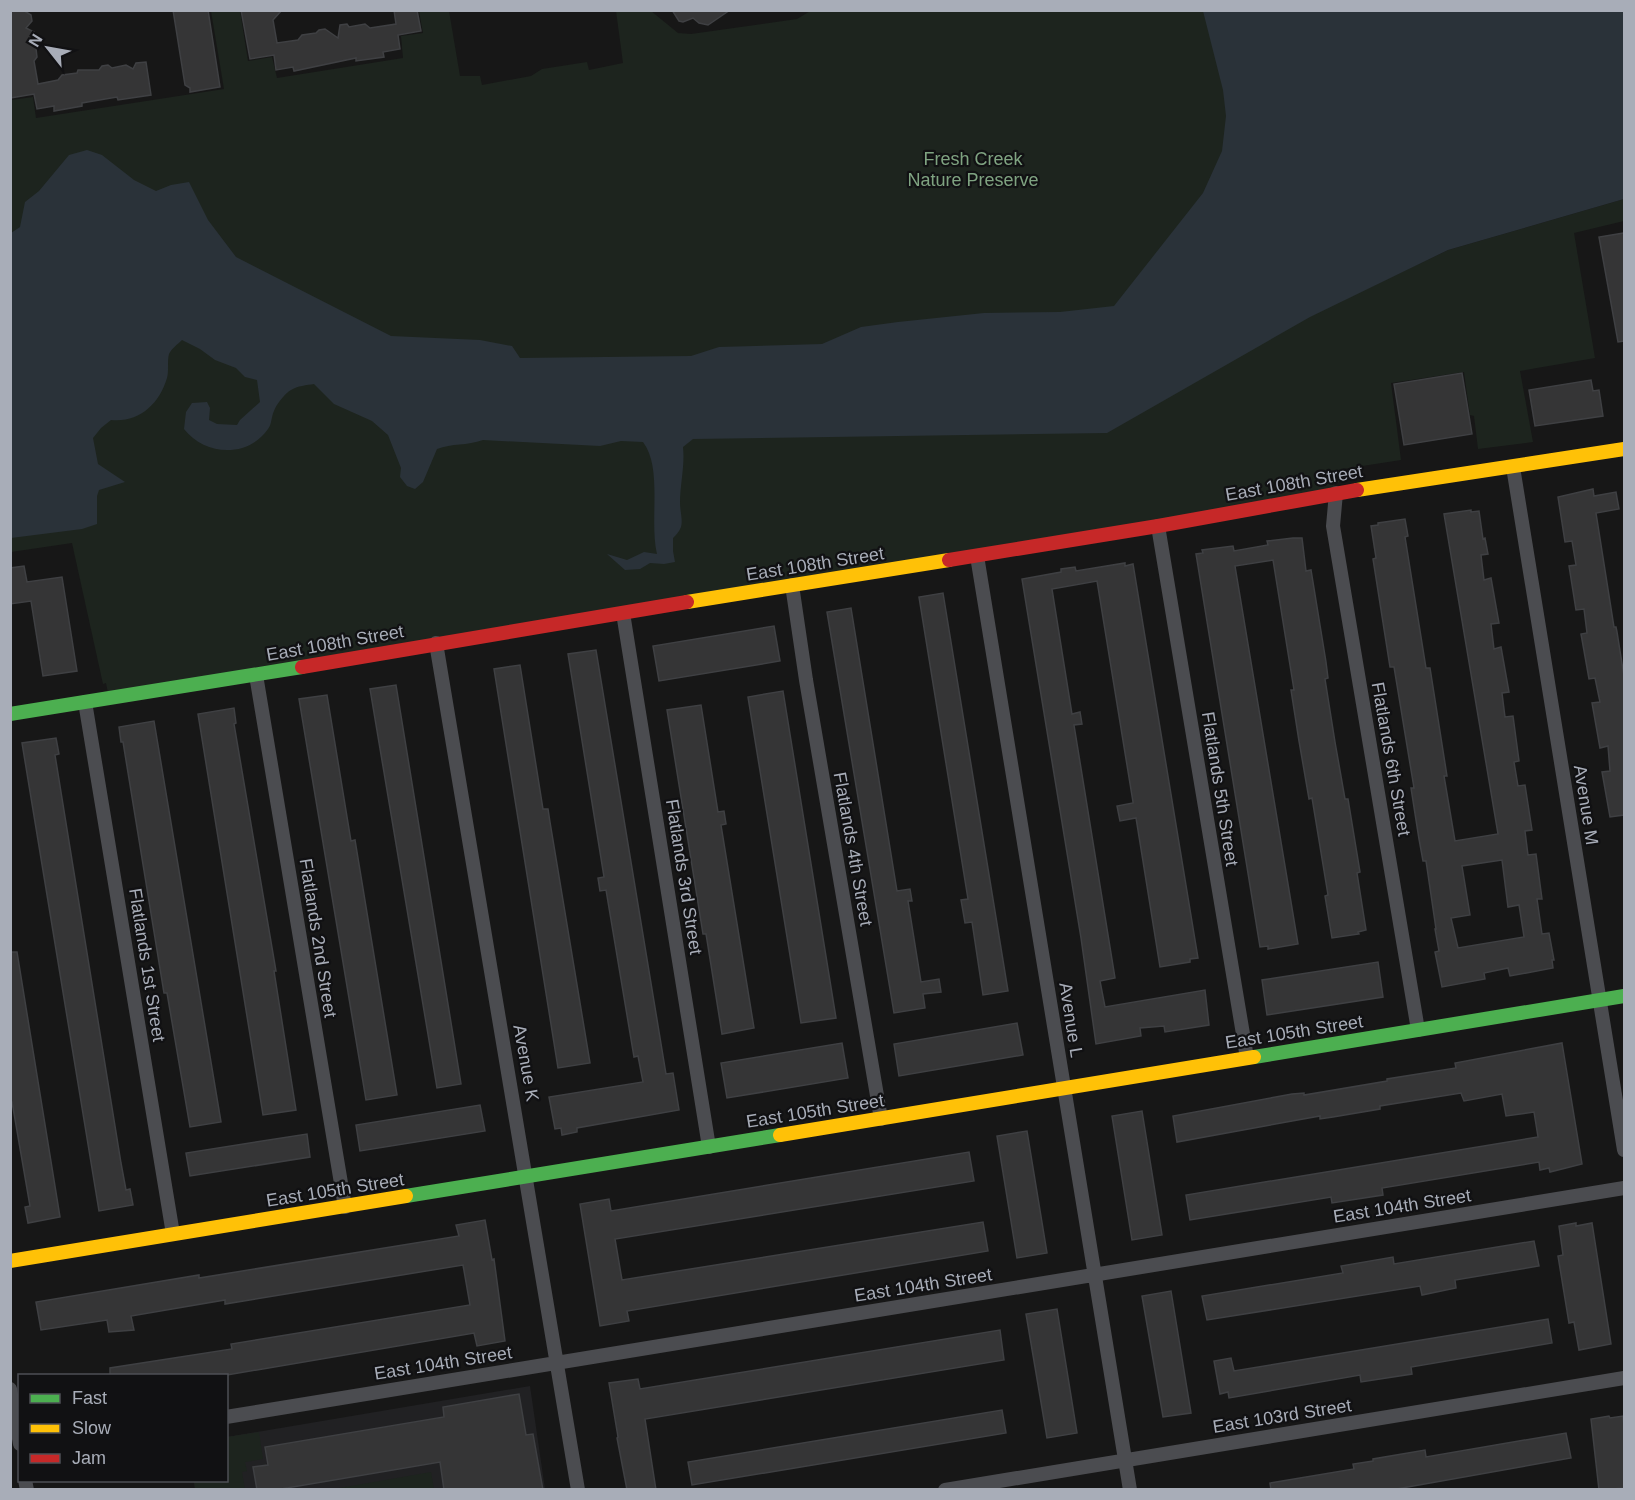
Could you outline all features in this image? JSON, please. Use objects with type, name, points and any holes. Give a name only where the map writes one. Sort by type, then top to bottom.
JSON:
[{"type":"street","name":"East 108th Street","points":[[10,714],[1158,526],[1336,493],[1624,449]]},
{"type":"street","name":"Avenue M","points":[[1513,466],[1624,1149]]},
{"type":"street","name":"Flatlands 6th Street","points":[[1336,493],[1333,526],[1418,1030]]},
{"type":"street","name":"Flatlands 5th Street","points":[[1158,526],[1247,1058]]},
{"type":"street","name":"Avenue L","points":[[977,556],[1130,1490]]},
{"type":"street","name":"Flatlands 4th Street","points":[[792,585],[808,692],[881,1119]]},
{"type":"street","name":"Flatlands 3rd Street","points":[[623,613],[709,1147]]},
{"type":"street","name":"Avenue K","points":[[436,644],[578,1490]]},
{"type":"street","name":"Flatlands 2nd Street","points":[[256,675],[345,1207]]},
{"type":"street","name":"Flatlands 1st Street","points":[[85,702],[173,1234]]},
{"type":"street","name":"East 105th Street","points":[[10,1261],[1624,996]]},
{"type":"street","name":"East 104th Street","points":[[228,1417],[1624,1188]]},
{"type":"street","name":"East 103rd Street","points":[[945,1490],[1624,1378]]},
{"type":"street","points":[[10,1389],[18,1433]]},
{"type":"shaded area","points":[[1203,11],[1624,11],[1624,199],[1448,250],[1310,317],[1107,433],[693,439],[683,447],[680,503],[682,524],[673,538],[675,562],[650,563],[640,569],[625,570],[607,554],[627,560],[644,552],[657,554],[654,526],[654,480],[649,453],[643,442],[621,441],[600,446],[483,440],[448,446],[437,449],[423,482],[415,489],[407,486],[400,477],[401,468],[388,435],[372,421],[334,404],[314,384],[291,390],[281,399],[275,408],[268,429],[260,438],[238,449],[215,449],[193,438],[184,429],[186,412],[192,403],[207,402],[210,408],[209,420],[217,424],[237,425],[260,402],[257,380],[245,377],[236,368],[215,360],[182,340],[169,354],[167,378],[153,404],[138,415],[121,420],[111,420],[93,438],[98,464],[125,482],[99,490],[97,524],[82,529],[11,538],[11,233],[20,227],[25,202],[39,191],[69,155],[87,150],[102,155],[134,180],[156,191],[171,185],[189,182],[208,220],[236,257],[391,336],[480,340],[512,346],[520,358],[691,356],[719,347],[822,344],[861,327],[898,322],[984,313],[1060,312],[1114,306],[1203,193],[1222,151],[1226,116],[1223,90]]},
{"type":"shaded area","points":[[530,1386],[545,1489],[195,1490],[194,1482],[228,1482],[228,1437]]},
{"type":"green space","name":"Fresh Creek Nature Preserve","points":[[812,10],[1226,11],[1244,105],[1210,198],[1116,310],[820,356],[514,368],[386,346],[11,246],[11,100],[33,97],[36,118],[224,89],[211,11],[240,11],[248,61],[272,57],[277,78],[403,58],[401,36],[423,33],[419,11],[449,11],[460,76],[480,76],[482,85],[531,76],[542,69],[587,62],[589,70],[623,63],[616,11],[651,11],[678,33],[691,34],[797,19]]},
{"type":"green space","points":[[1624,199],[1624,221],[1574,233],[1595,358],[1520,371],[1533,442],[1478,449],[1474,416],[1470,415],[1464,372],[1391,383],[1401,460],[1343,469],[1344,475],[1340,476],[1340,482],[1334,483],[1336,493],[109,698],[106,683],[103,684],[72,543],[11,552],[10,514],[88,436],[172,334],[316,378],[437,425],[1310,316],[1448,250]]},
{"type":"green space","points":[[259,1432],[263,1459],[245,1462],[247,1471],[242,1472],[245,1489],[195,1489],[194,1482],[228,1482],[228,1437]]},
{"type":"green space","points":[[431,1472],[434,1489],[334,1489]]},
{"type":"building","points":[[10,10],[23,10],[31,15],[32,21],[26,28],[34,32],[37,57],[34,61],[38,84],[58,80],[62,75],[77,73],[78,70],[99,70],[102,66],[108,65],[112,68],[126,65],[133,69],[136,63],[146,62],[151,95],[118,100],[117,97],[54,111],[54,106],[37,109],[34,94],[10,98]]},
{"type":"building","points":[[173,10],[208,10],[220,87],[190,92],[190,88],[185,85]]},
{"type":"building","points":[[241,10],[282,10],[273,20],[277,43],[298,40],[302,35],[325,29],[338,38],[340,25],[347,24],[349,27],[365,24],[370,28],[396,24],[394,10],[417,10],[421,31],[398,35],[400,49],[383,52],[384,57],[356,61],[356,58],[294,71],[293,67],[276,70],[274,55],[250,59]]},
{"type":"building","points":[[672,10],[730,10],[708,25],[699,23],[693,18],[683,22],[679,21]]},
{"type":"building","points":[[1624,233],[1624,341],[1618,342],[1599,237]]},
{"type":"building","points":[[1462,373],[1472,434],[1404,445],[1394,384]]},
{"type":"building","points":[[1591,380],[1593,391],[1599,390],[1603,416],[1535,426],[1529,390]]},
{"type":"building","points":[[1593,489],[1594,496],[1616,492],[1619,509],[1596,513],[1624,676],[1624,815],[1610,817],[1602,772],[1610,771],[1608,746],[1600,748],[1592,703],[1600,702],[1595,678],[1589,679],[1581,634],[1587,633],[1584,609],[1576,610],[1569,566],[1576,565],[1572,541],[1565,542],[1558,497]]},
{"type":"building","points":[[1479,511],[1483,539],[1485,538],[1488,554],[1481,555],[1484,580],[1491,578],[1499,623],[1491,624],[1494,649],[1501,647],[1509,692],[1502,693],[1505,717],[1513,716],[1519,761],[1514,762],[1518,786],[1525,785],[1532,830],[1525,831],[1528,855],[1536,854],[1542,899],[1537,899],[1542,934],[1549,933],[1554,960],[1552,960],[1553,968],[1510,976],[1508,968],[1484,973],[1485,979],[1442,987],[1435,952],[1439,951],[1426,861],[1423,861],[1419,839],[1411,788],[1414,788],[1394,667],[1390,667],[1373,559],[1376,558],[1371,526],[1405,519],[1408,536],[1405,537],[1426,668],[1430,668],[1455,841],[1498,834],[1444,514]],"holes":[[[1502,860],[1508,907],[1519,905],[1524,937],[1458,948],[1451,918],[1470,915],[1462,866]]]},
{"type":"building","points":[[1302,538],[1306,571],[1311,570],[1326,662],[1328,678],[1325,679],[1335,742],[1345,799],[1348,799],[1360,872],[1357,873],[1366,930],[1358,932],[1359,934],[1332,938],[1325,896],[1328,895],[1312,798],[1309,799],[1299,741],[1291,690],[1294,690],[1273,560],[1235,566],[1298,944],[1268,949],[1268,946],[1260,947],[1196,554],[1203,553],[1202,550],[1233,546],[1234,551],[1268,545],[1267,541]]},
{"type":"building","points":[[1125,563],[1125,566],[1133,564],[1198,958],[1190,959],[1190,962],[1160,967],[1136,818],[1120,821],[1117,806],[1133,802],[1097,581],[1052,589],[1072,714],[1080,712],[1082,724],[1074,725],[1115,978],[1100,981],[1105,1007],[1205,990],[1209,1025],[1165,1032],[1164,1026],[1140,1028],[1141,1036],[1096,1044],[1081,938],[1022,579],[1061,572],[1061,569],[1075,567],[1076,571]]},
{"type":"building","points":[[24,566],[27,582],[62,577],[77,671],[43,676],[31,601],[10,604],[10,568]]},
{"type":"building","points":[[943,593],[1008,991],[983,995],[972,922],[965,923],[961,900],[968,899],[919,597]]},
{"type":"building","points":[[851,608],[897,891],[910,889],[912,901],[908,901],[921,982],[939,979],[941,992],[923,994],[925,1008],[894,1013],[827,612]]},
{"type":"building","points":[[774,626],[780,661],[659,681],[653,646]]},
{"type":"building","points":[[596,650],[666,1074],[673,1073],[679,1110],[577,1128],[577,1132],[562,1135],[561,1128],[555,1129],[549,1097],[643,1082],[638,1056],[634,1057],[606,890],[600,891],[598,878],[604,877],[568,654]]},
{"type":"building","points":[[520,665],[543,809],[548,809],[590,1063],[558,1068],[494,669]]},
{"type":"building","points":[[396,685],[461,1084],[437,1088],[370,689]]},
{"type":"building","points":[[783,691],[836,1018],[801,1023],[748,697]]},
{"type":"building","points":[[327,695],[351,841],[355,840],[397,1095],[366,1100],[299,699]]},
{"type":"building","points":[[701,705],[718,812],[724,811],[726,824],[721,825],[754,1028],[722,1034],[706,934],[703,934],[667,710]]},
{"type":"building","points":[[234,708],[236,723],[234,724],[276,971],[274,971],[296,1110],[263,1115],[198,714]]},
{"type":"building","points":[[154,721],[221,1122],[190,1127],[167,993],[164,993],[119,727]]},
{"type":"building","points":[[56,738],[59,754],[55,755],[121,1163],[126,1190],[130,1189],[133,1205],[99,1211],[22,743]]},
{"type":"building","points":[[10,952],[17,952],[60,1217],[28,1223],[25,1207],[30,1206],[12,1102],[10,1102]]},
{"type":"building","points":[[1378,962],[1383,997],[1267,1015],[1262,980]]},
{"type":"building","points":[[1017,1023],[1023,1055],[899,1076],[894,1044]]},
{"type":"building","points":[[842,1043],[848,1078],[727,1098],[721,1063]]},
{"type":"building","points":[[1562,1043],[1582,1164],[1550,1172],[1549,1168],[1540,1170],[1539,1162],[1382,1188],[1383,1195],[1332,1203],[1331,1197],[1190,1220],[1186,1195],[1538,1137],[1534,1112],[1506,1116],[1502,1094],[1464,1101],[1461,1093],[1380,1106],[1380,1109],[1320,1119],[1320,1116],[1177,1142],[1173,1116],[1292,1094],[1304,1093],[1304,1095],[1387,1081],[1387,1079],[1456,1068],[1455,1063]]},
{"type":"building","points":[[480,1105],[485,1131],[360,1151],[356,1125]]},
{"type":"building","points":[[1142,1111],[1162,1235],[1132,1240],[1112,1116]]},
{"type":"building","points":[[1027,1131],[1047,1253],[1017,1258],[997,1136]]},
{"type":"building","points":[[307,1134],[310,1157],[190,1176],[186,1153]]},
{"type":"building","points":[[969,1152],[974,1181],[615,1239],[622,1280],[983,1222],[988,1251],[627,1311],[629,1321],[600,1326],[580,1204],[609,1199],[611,1211]]},
{"type":"building","points":[[485,1220],[492,1260],[494,1259],[505,1341],[477,1346],[474,1333],[228,1375],[110,1374],[110,1368],[232,1349],[231,1344],[470,1305],[463,1265],[225,1304],[225,1300],[131,1316],[134,1330],[109,1332],[107,1320],[41,1330],[36,1302],[459,1236],[456,1225]]},
{"type":"building","points":[[1576,1223],[1576,1226],[1592,1223],[1611,1344],[1579,1350],[1574,1322],[1569,1323],[1558,1256],[1563,1255],[1559,1226]]},
{"type":"building","points":[[1534,1241],[1539,1266],[1455,1280],[1456,1288],[1422,1295],[1420,1286],[1207,1320],[1202,1296],[1343,1273],[1341,1266],[1393,1257],[1394,1264]]},
{"type":"building","points":[[1171,1291],[1191,1413],[1163,1417],[1142,1296]]},
{"type":"building","points":[[1057,1309],[1077,1433],[1047,1438],[1026,1314]]},
{"type":"building","points":[[1548,1319],[1552,1343],[1411,1367],[1412,1374],[1361,1382],[1360,1375],[1229,1398],[1228,1392],[1220,1394],[1214,1361],[1231,1358],[1234,1371]]},
{"type":"building","points":[[1000,1330],[1004,1360],[645,1419],[656,1490],[627,1490],[609,1383],[638,1379],[640,1389]]},
{"type":"building","points":[[519,1394],[526,1435],[533,1434],[543,1490],[444,1490],[440,1462],[275,1490],[257,1490],[253,1467],[268,1465],[265,1447],[444,1417],[443,1407]]},
{"type":"building","points":[[1002,1410],[1006,1433],[692,1485],[688,1462]]},
{"type":"building","points":[[1609,1416],[1610,1418],[1623,1416],[1624,1488],[1599,1490],[1591,1419]]},
{"type":"building","points":[[1566,1433],[1571,1458],[1391,1490],[1271,1490],[1270,1483],[1354,1469],[1353,1464],[1373,1461],[1373,1459],[1425,1450],[1426,1457]]},
{"type":"traffic: fast","points":[[10,714],[302,667]]},
{"type":"traffic: fast","points":[[1254,1057],[1624,996]]},
{"type":"traffic: fast","points":[[406,1196],[780,1135]]},
{"type":"traffic: slow","points":[[1357,490],[1624,449]]},
{"type":"traffic: slow","points":[[687,602],[949,560]]},
{"type":"traffic: slow","points":[[780,1135],[1254,1057]]},
{"type":"traffic: slow","points":[[10,1261],[406,1196]]},
{"type":"traffic: jam","points":[[949,560],[1158,526],[1357,490]]},
{"type":"traffic: jam","points":[[302,667],[687,602]]}]
